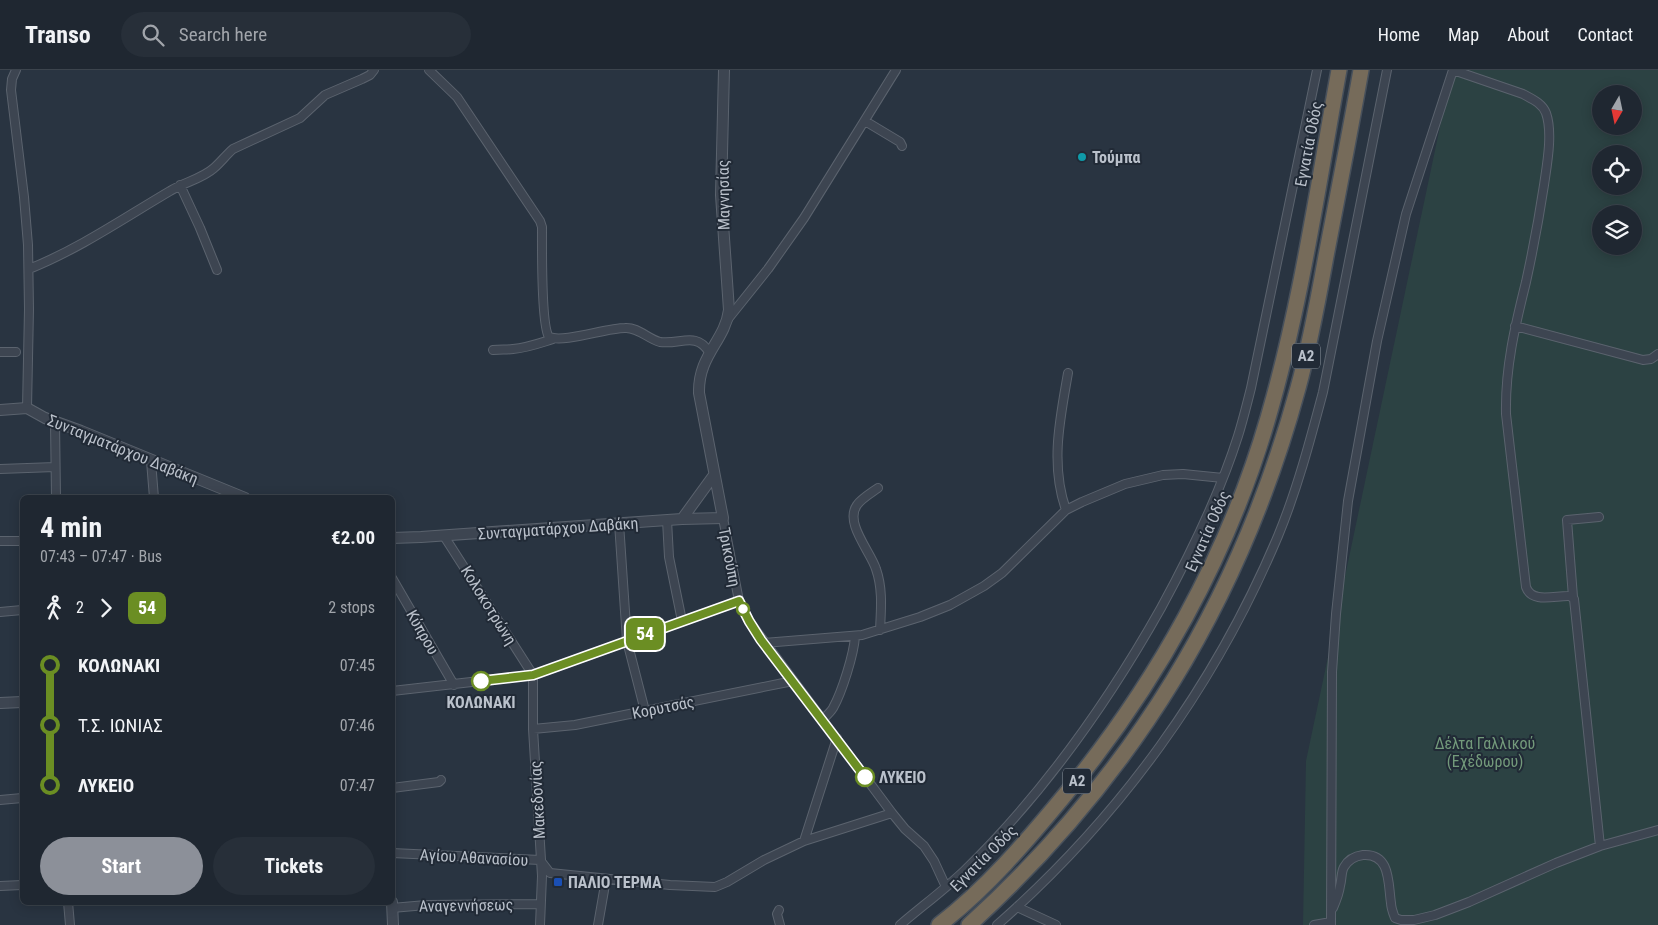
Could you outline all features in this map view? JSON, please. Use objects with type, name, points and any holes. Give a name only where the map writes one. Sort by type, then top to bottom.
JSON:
[{"type":"highway","name":"Εγνατία Οδός","points":[[939,925],[997,872],[1044,821],[1089,766],[1162,660],[1211,567],[1229,527],[1257,453],[1279,379],[1296,300],[1339,70]]},
{"type":"highway","name":"Α2","points":[[969,925],[1010,888],[1055,839],[1105,779],[1152,714],[1180,671],[1230,578],[1276,462],[1299,386],[1317,306],[1361,70]]},
{"type":"street","points":[[16,70],[12,79],[11,90],[24,197],[29,269],[27,408]]},
{"type":"street","points":[[29,269],[149,205],[180,185],[204,174],[214,168],[223,156],[233,149],[300,118],[325,95],[362,79],[374,70]]},
{"type":"street","points":[[429,70],[457,97],[540,221],[542,227],[545,316],[547,334],[553,339]]},
{"type":"street","name":"Μαγνησίας","points":[[724,70],[722,195],[729,299],[728,319]]},
{"type":"street","points":[[728,319],[768,269],[804,218],[896,70]]},
{"type":"street","points":[[900,925],[963,872],[1008,825],[1078,740],[1125,670],[1202,530],[1238,436],[1252,388],[1317,70]]},
{"type":"street","points":[[997,925],[1076,849],[1126,792],[1192,702],[1229,639],[1262,572],[1294,494],[1323,392],[1387,70]]},
{"type":"street","points":[[1314,925],[1331,924],[1332,672],[1337,594],[1348,501],[1377,341],[1406,214],[1453,70],[1523,94],[1541,105],[1547,117],[1547,165],[1535,238],[1515,326],[1506,380],[1506,405],[1528,593],[1534,596],[1573,596]]},
{"type":"street","points":[[865,121],[900,142],[902,146]]},
{"type":"street","points":[[180,185],[217,270]]},
{"type":"street","name":"Τρικούπη","points":[[728,319],[700,371],[699,393],[739,601],[749,621],[764,643],[892,813],[905,829],[924,846],[934,860],[946,887]]},
{"type":"street","points":[[1515,326],[1643,360],[1651,359],[1658,354]]},
{"type":"street","points":[[493,350],[512,349],[553,339],[630,328],[651,339],[662,342],[687,340],[700,342],[704,344],[709,352]]},
{"type":"street","points":[[0,352],[16,352]]},
{"type":"street","points":[[1066,510],[1061,496],[1057,472],[1060,426],[1068,373]]},
{"type":"street","name":"Συνταγματάρχου Δαβάκη","points":[[0,410],[27,408],[55,422],[237,495]]},
{"type":"street","points":[[55,422],[56,495]]},
{"type":"street","points":[[151,461],[154,495]]},
{"type":"street","points":[[0,469],[55,467]]},
{"type":"street","points":[[764,643],[855,636],[880,630],[950,605],[1002,574],[1066,510],[1125,484],[1163,475],[1184,474],[1223,478]]},
{"type":"street","points":[[682,519],[714,475]]},
{"type":"street","points":[[878,488],[857,505],[854,511],[854,518],[857,534],[873,559],[880,581],[882,594],[880,630]]},
{"type":"street","points":[[1599,517],[1567,520],[1573,596],[1576,604],[1600,846]]},
{"type":"street","name":"Συνταγματάρχου Δαβάκη","points":[[395,538],[723,518]]},
{"type":"street","points":[[667,520],[670,557],[682,621]]},
{"type":"street","points":[[618,523],[627,641],[645,711]]},
{"type":"street","name":"Κολοκοτρώνη","points":[[444,536],[533,675]]},
{"type":"street","points":[[0,541],[20,541]]},
{"type":"street","name":"Κύπρου","points":[[395,583],[454,685]]},
{"type":"street","points":[[395,691],[533,675],[739,601]]},
{"type":"street","points":[[0,612],[20,610]]},
{"type":"street","points":[[822,720],[832,710],[850,661],[855,636]]},
{"type":"street","name":"Μακεδονίας","points":[[533,675],[533,730],[542,876],[540,925]]},
{"type":"street","name":"Κορυτσάς","points":[[533,730],[575,725],[793,681]]},
{"type":"street","points":[[0,703],[20,702]]},
{"type":"street","points":[[804,841],[837,738]]},
{"type":"street","points":[[395,788],[441,780]]},
{"type":"street","points":[[0,800],[20,798]]},
{"type":"street","name":"Αγίου Αθανασίου","points":[[395,853],[540,860],[550,873],[715,887],[804,841],[892,813]]},
{"type":"street","points":[[1331,912],[1338,895],[1342,869],[1354,857],[1374,856],[1385,866],[1388,875],[1394,921],[1414,920],[1435,915],[1469,902],[1556,863],[1600,846],[1658,830]]},
{"type":"street","points":[[542,876],[550,873]]},
{"type":"street","points":[[598,925],[606,879]]},
{"type":"street","points":[[0,886],[20,885]]},
{"type":"street","name":"Αναγεννήσεως","points":[[392,905],[540,904]]},
{"type":"street","points":[[68,905],[70,925]]},
{"type":"street","points":[[392,905],[393,925]]},
{"type":"street","points":[[1017,907],[1056,925]]},
{"type":"street","points":[[779,910],[777,914],[780,925]]},
{"type":"green space","name":"Δέλτα Γαλλικού (Εχέδωρου)","points":[[1452,70],[1658,70],[1658,925],[1303,925],[1306,761]]},
{"type":"bus line","name":"54","points":[[481,681],[533,675],[739,601],[761,640],[865,777]]},
{"type":"place","name":"Τούμπα","points":[[1082,157]]},
{"type":"place","name":"ΚΟΛΩΝΑΚΙ","points":[[481,681]]},
{"type":"place","name":"ΛΥΚΕΙΟ","points":[[865,777]]},
{"type":"place","name":"ΠΑΛΙΟ ΤΕΡΜΑ","points":[[558,882]]}]
